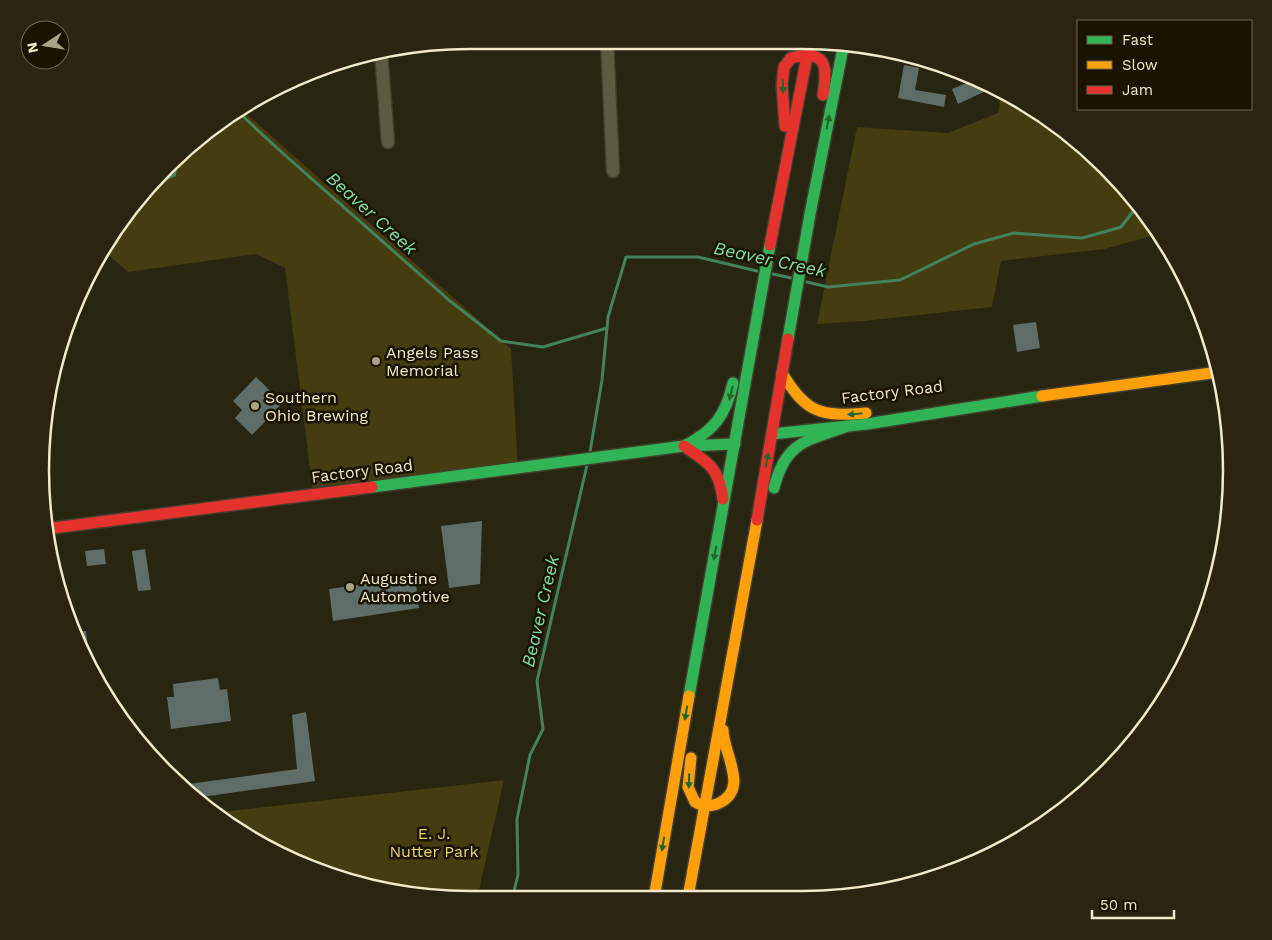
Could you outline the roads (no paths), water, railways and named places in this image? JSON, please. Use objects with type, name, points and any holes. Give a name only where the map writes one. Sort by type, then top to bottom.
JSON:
[{"type":"main road","points":[[655,891],[735,444],[756,313],[809,49]]},
{"type":"main road","points":[[801,238],[818,176],[842,51]]},
{"type":"main road","points":[[842,111],[853,52]]},
{"type":"main road","points":[[689,891],[772,434],[782,373],[787,318],[801,238],[808,173],[827,78],[822,62],[816,55],[808,54],[791,58],[784,67],[782,85],[785,115],[783,177]]},
{"type":"main road","points":[[818,176],[837,139]]},
{"type":"main road","points":[[727,553],[721,481],[706,462],[684,446],[706,434],[724,412],[731,398],[737,364],[756,313]]},
{"type":"main road","points":[[755,387],[756,313]]},
{"type":"main road","name":"Factory Road","points":[[782,373],[792,390],[804,404],[830,416],[991,397],[1025,398]]},
{"type":"main road","name":"Factory Road","points":[[772,434],[813,432],[1025,398],[1212,373]]},
{"type":"main road","points":[[765,416],[772,434]]},
{"type":"main road","points":[[737,634],[751,616],[780,464],[785,456],[802,442],[845,427]]},
{"type":"main road","points":[[735,444],[744,452]]},
{"type":"main road","name":"Factory Road","points":[[53,529],[684,446],[735,444]]},
{"type":"main road","points":[[709,783],[708,746],[754,484],[754,473]]},
{"type":"main road","points":[[693,746],[688,774],[688,787],[691,798],[698,805],[704,807],[717,804],[727,798],[733,788],[733,773],[723,736],[723,710]]},
{"type":"street","points":[[607,49],[613,171]]},
{"type":"street","points":[[382,58],[388,142]]},
{"type":"waterway","name":"Beaver Creek","points":[[242,116],[450,301],[501,341],[543,347],[607,328]]},
{"type":"waterway","name":"Beaver Creek","points":[[807,282],[828,287],[900,280],[974,244],[1014,233],[1082,238],[1121,227],[1134,211]]},
{"type":"waterway","name":"Beaver Creek","points":[[590,452],[602,380],[608,317],[626,257],[698,257],[757,271]]},
{"type":"waterway","name":"Beaver Creek","points":[[773,274],[791,278]]},
{"type":"waterway","name":"Beaver Creek","points":[[514,891],[518,875],[517,819],[530,755],[543,729],[537,681],[587,465]]},
{"type":"place","name":"Angels Pass Memorial","points":[[376,361]]},
{"type":"place","name":"Southern Ohio Brewing","points":[[255,406]]},
{"type":"place","name":"Augustine Automotive","points":[[350,587]]},
{"type":"park label","name":"E. J. Nutter Park","points":[[434,842]]}]
